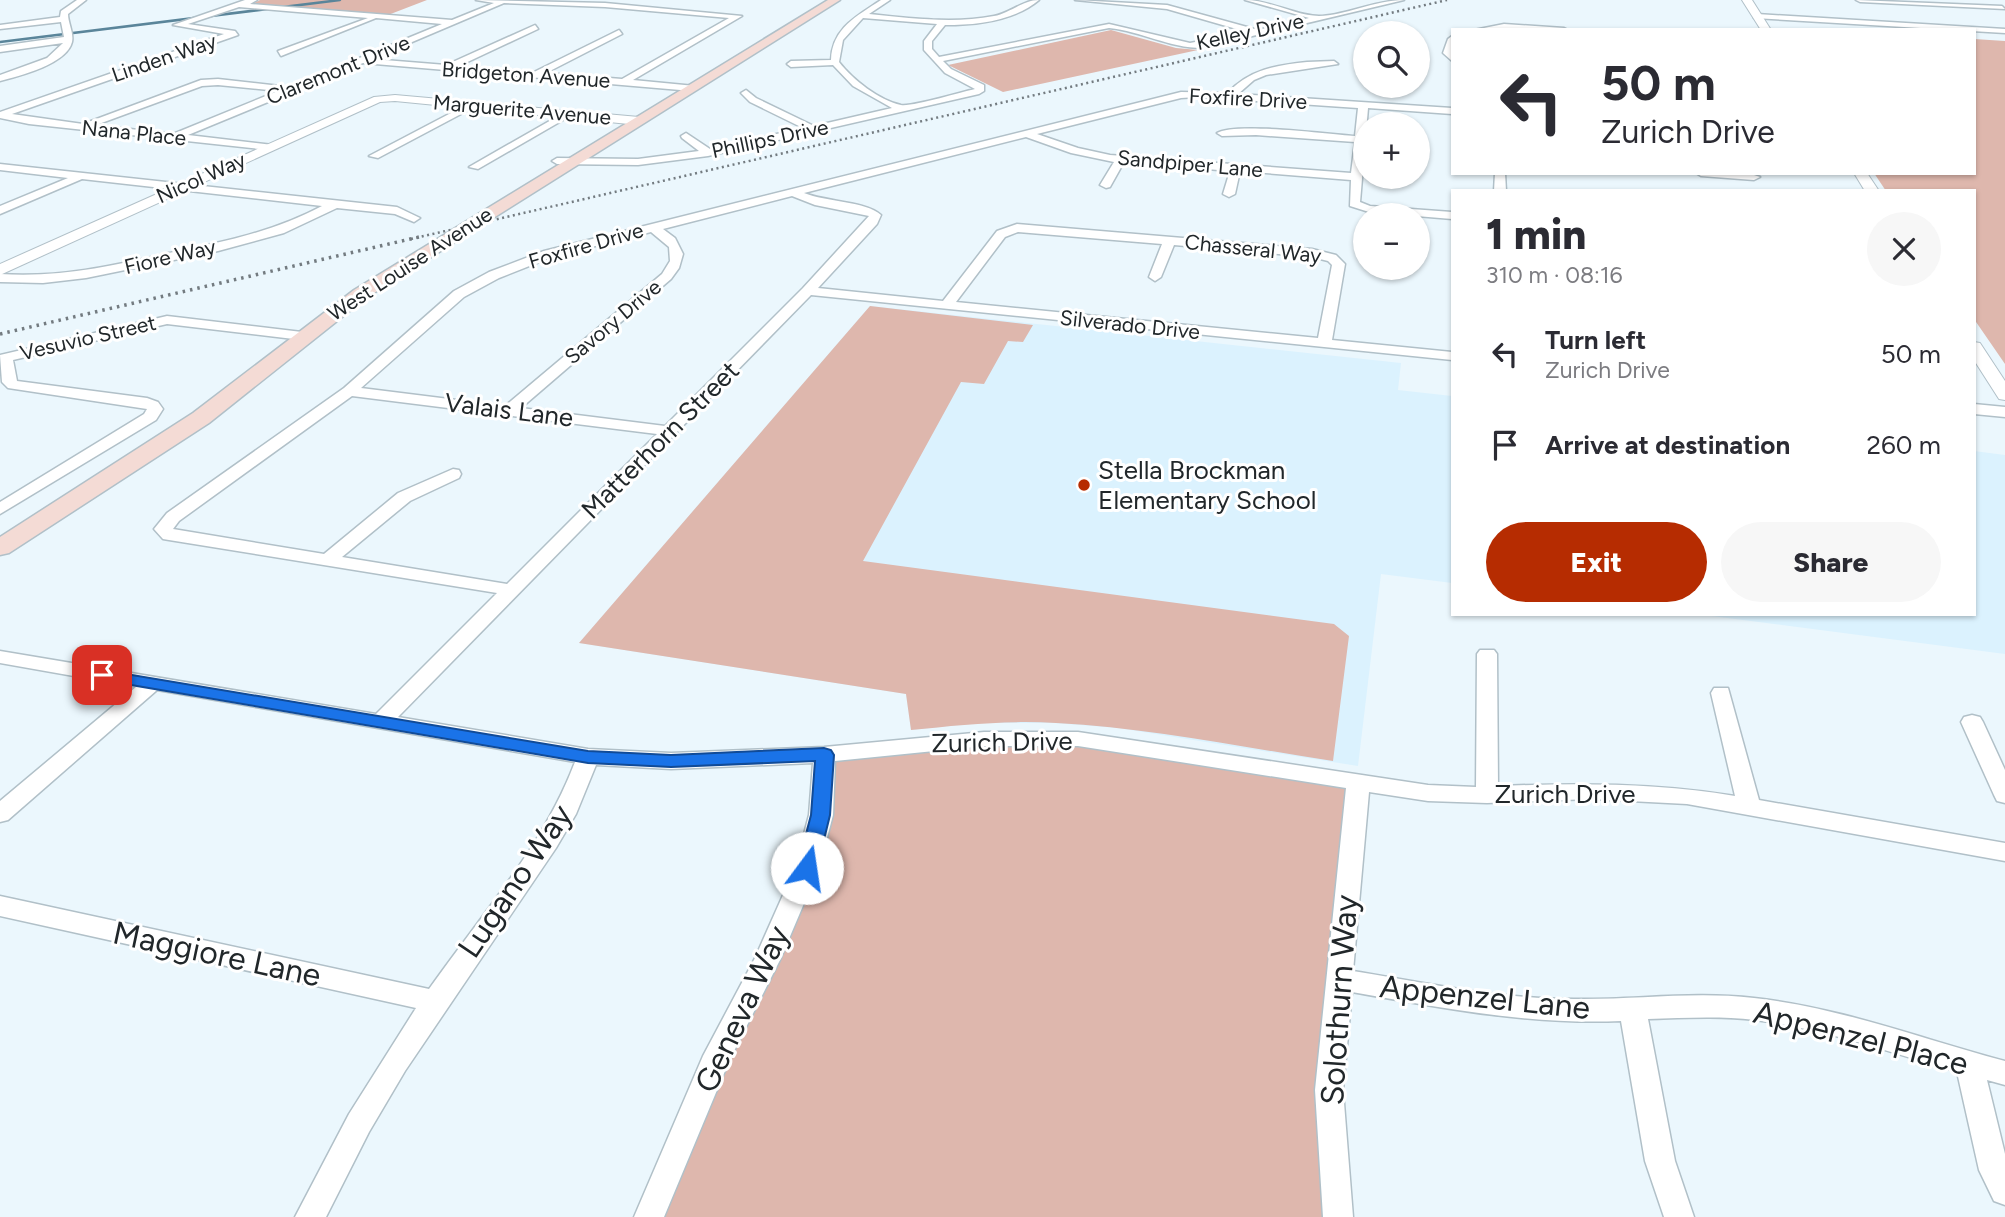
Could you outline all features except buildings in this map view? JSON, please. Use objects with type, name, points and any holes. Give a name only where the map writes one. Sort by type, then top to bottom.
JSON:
[{"type":"main road","name":"West Louise Avenue","points":[[0,531],[200,402],[292,336],[564,162],[624,120],[820,0]]},
{"type":"main road","name":"West Louise Avenue","points":[[564,162],[639,121],[835,0]]},
{"type":"main road","name":"West Louise Avenue","points":[[0,548],[199,419],[292,336]]},
{"type":"street","points":[[0,78],[47,61],[66,48],[68,40],[63,19],[65,11],[82,0]]},
{"type":"street","name":"Linden Way","points":[[1,115],[234,33],[177,25],[253,0]]},
{"type":"street","points":[[480,0],[605,5],[738,16],[624,82]]},
{"type":"street","points":[[886,0],[842,31],[836,41],[835,62],[846,76],[861,88],[902,109]]},
{"type":"street","points":[[862,16],[943,22],[1008,15],[1035,0]]},
{"type":"street","points":[[1079,0],[1167,7],[1257,32]]},
{"type":"street","points":[[1249,0],[1317,18]]},
{"type":"street","points":[[1356,0],[1377,5]]},
{"type":"street","name":"Kelley Drive","points":[[935,60],[1109,26],[1126,27],[1187,46],[1202,45],[1400,0]]},
{"type":"street","points":[[1860,0],[2002,8]]},
{"type":"street","name":"Claremont Drive","points":[[174,137],[503,2]]},
{"type":"street","points":[[1749,2],[1764,5]]},
{"type":"street","points":[[1749,2],[1765,28]]},
{"type":"street","points":[[238,5],[455,22]]},
{"type":"street","points":[[1963,6],[2000,31]]},
{"type":"street","points":[[281,53],[379,16]]},
{"type":"street","points":[[1757,16],[1951,28]]},
{"type":"street","points":[[0,27],[63,19]]},
{"type":"street","points":[[935,60],[928,50],[928,41],[943,22]]},
{"type":"street","points":[[446,68],[536,27]]},
{"type":"street","points":[[1491,28],[1534,28]]},
{"type":"street","points":[[1976,30],[2000,31]]},
{"type":"street","points":[[534,75],[620,32]]},
{"type":"street","points":[[0,49],[68,40]]},
{"type":"street","points":[[1451,42],[1447,53],[1451,57]]},
{"type":"street","name":"Phillips Drive","points":[[564,162],[638,162],[708,153],[979,92],[981,87],[948,71],[935,60]]},
{"type":"street","name":"Bridgeton Avenue","points":[[361,61],[692,88]]},
{"type":"street","points":[[790,64],[835,62]]},
{"type":"street","points":[[1231,96],[1239,85],[1254,76],[1301,65],[1334,64]]},
{"type":"street","points":[[83,127],[208,82],[290,89]]},
{"type":"street","points":[[746,93],[752,100],[813,130]]},
{"type":"street","name":"Foxfire Drive","points":[[328,560],[169,535],[163,528],[173,517],[349,391],[446,304],[475,285],[548,254],[1181,95],[1451,111]]},
{"type":"street","name":"Nicol Way","points":[[0,270],[178,187],[378,99],[406,99]]},
{"type":"street","name":"Marguerite Avenue","points":[[406,99],[639,121]]},
{"type":"street","points":[[374,156],[473,106]]},
{"type":"street","points":[[1362,112],[1363,106]]},
{"type":"street","points":[[474,167],[567,114]]},
{"type":"street","name":"Nana Place","points":[[1,115],[29,121],[268,147]]},
{"type":"street","points":[[1222,133],[1256,132],[1353,139]]},
{"type":"street","name":"Sandpiper Lane","points":[[1027,134],[1075,151],[1121,159],[1353,177]]},
{"type":"street","points":[[686,136],[708,153]]},
{"type":"street","points":[[925,159],[946,169]]},
{"type":"street","points":[[1106,185],[1121,159]]},
{"type":"street","points":[[0,167],[397,211],[414,218]]},
{"type":"street","points":[[1229,194],[1236,167]]},
{"type":"street","points":[[1728,175],[1754,177]]},
{"type":"street","points":[[0,210],[79,177]]},
{"type":"street","points":[[1355,189],[1354,204],[1361,207],[1451,216]]},
{"type":"street","name":"Matterhorn Street","points":[[380,723],[808,291],[873,221],[875,215],[868,211],[819,203],[792,192]]},
{"type":"street","name":"Fiore Way","points":[[0,278],[66,278],[129,267],[262,236],[296,225],[333,205]]},
{"type":"street","name":"Savory Drive","points":[[509,410],[671,272],[678,260],[678,252],[668,236],[652,227]]},
{"type":"street","points":[[947,305],[1000,234],[1017,228],[1169,241],[1155,277]]},
{"type":"street","name":"Chasseral Way","points":[[1169,241],[1312,253],[1336,260],[1339,264],[1324,343]]},
{"type":"street","name":"Silverado Drive","points":[[808,291],[1451,356]]},
{"type":"street","name":"Vesuvio Street","points":[[2,359],[167,320],[292,336]]},
{"type":"street","points":[[1976,350],[2005,395]]},
{"type":"street","points":[[0,509],[150,417],[155,409],[147,403],[13,385],[9,382],[2,359]]},
{"type":"street","name":"Valais Lane","points":[[349,391],[669,431]]},
{"type":"street","points":[[1976,409],[2005,412]]},
{"type":"street","points":[[328,560],[404,497],[453,474]]},
{"type":"street","points":[[328,560],[512,590]]},
{"type":"street","points":[[1487,654],[1488,795]]},
{"type":"street","name":"Zurich Drive","points":[[0,657],[588,757],[671,761],[824,755],[984,739],[1078,739],[1428,793],[1488,795],[1591,791],[1687,796],[2005,852]]},
{"type":"street","points":[[0,814],[152,684]]},
{"type":"street","points":[[1721,693],[1749,806]]},
{"type":"street","points":[[1972,722],[2005,795]]},
{"type":"street","name":"Geneva Way","points":[[649,1217],[717,1056],[767,960],[807,868],[821,815],[824,755]]},
{"type":"street","name":"Lugano Way","points":[[310,1217],[337,1160],[434,1002],[542,849],[572,796],[588,757]]},
{"type":"street","name":"Solothurn Way","points":[[1338,1217],[1329,1090],[1358,783]]},
{"type":"street","name":"Maggiore Lane","points":[[0,906],[434,1002]]},
{"type":"street","name":"Appenzel Lane","points":[[1338,979],[1449,999],[1536,1008],[1633,1011]]},
{"type":"street","name":"Appenzel Place","points":[[1633,1011],[1700,1005],[1804,1017],[2005,1073]]},
{"type":"street","points":[[1633,1011],[1660,1161],[1679,1217]]},
{"type":"street","points":[[1969,1064],[1994,1170],[2005,1191]]},
{"type":"shaded area","points":[[260,0],[427,0],[388,15],[252,4]]},
{"type":"shaded area","points":[[1111,30],[1176,48],[1198,50],[1003,92],[948,65]]},
{"type":"shaded area","points":[[1976,39],[2005,41],[2005,364],[1976,322],[1976,189],[1885,189],[1875,175],[1976,175]]},
{"type":"shaded area","name":"Stella Brockman Elementary School","points":[[870,306],[1401,363],[1398,390],[1451,396],[1451,583],[1381,574],[1358,766],[1118,728],[1054,723],[979,723],[911,730],[906,694],[579,643]]},
{"type":"shaded area","points":[[870,306],[1033,325],[1023,342],[1008,341],[984,384],[961,382],[863,561],[1334,624],[1349,636],[1333,761],[1091,725],[1001,723],[911,730],[906,694],[579,643]]},
{"type":"shaded area","points":[[1976,451],[2005,455],[2005,654],[1711,616],[1976,616]]},
{"type":"shaded area","points":[[1078,739],[1358,783],[1338,979],[1338,1217],[649,1217],[807,868],[824,755]]},
{"type":"waterway","points":[[0,42],[340,0]]},
{"type":"railway","points":[[411,239],[1447,0]]},
{"type":"railway","points":[[0,334],[419,237]]},
{"type":"place","name":"Stella Brockman Elementary School","points":[[1084,485]]},
{"type":"route","points":[[102,675],[588,757],[671,761],[824,755],[821,815],[807,868]]}]
